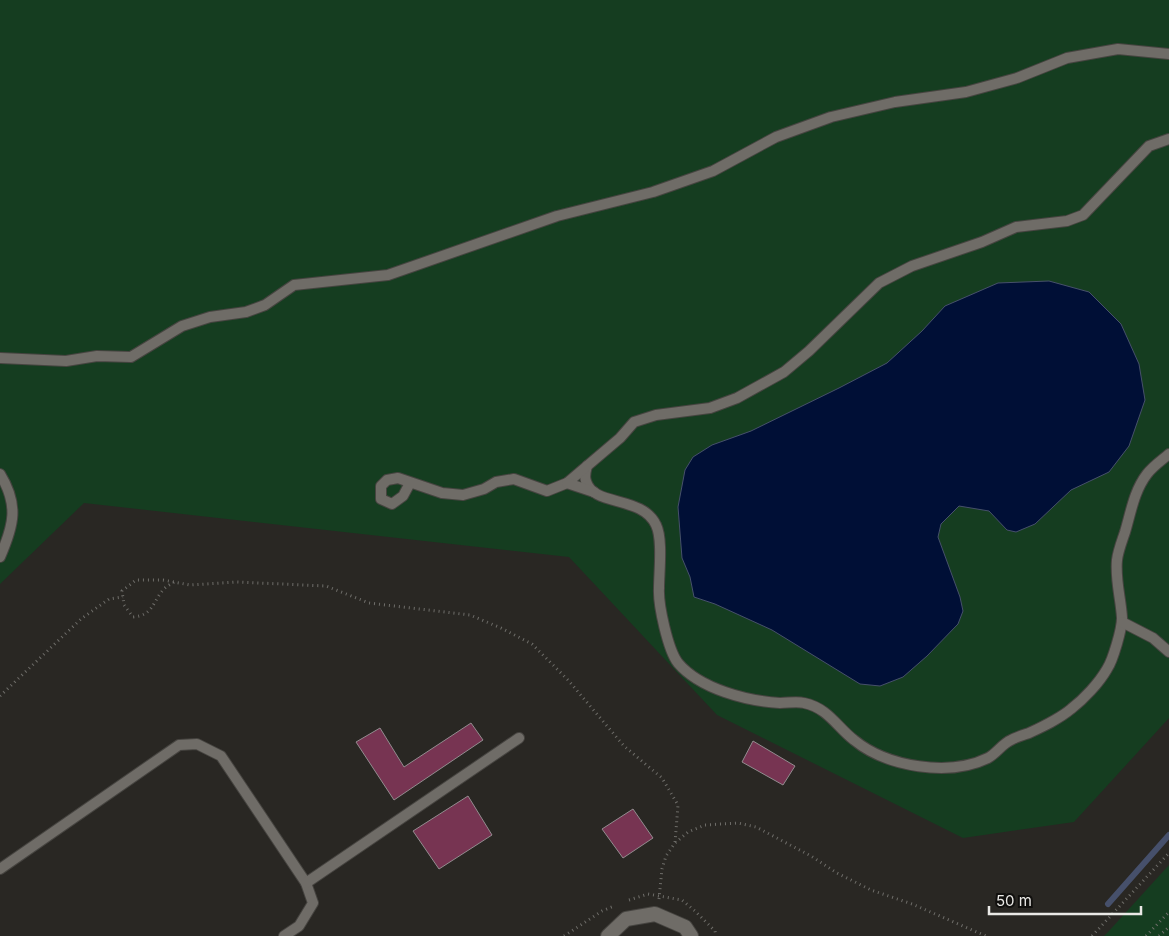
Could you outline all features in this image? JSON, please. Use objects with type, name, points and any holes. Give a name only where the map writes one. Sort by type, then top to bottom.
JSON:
[{"type":"street","points":[[608,936],[626,919],[655,914],[685,927],[691,936]]},
{"type":"lane","points":[[0,358],[66,361],[97,356],[131,356],[182,326],[210,317],[246,312],[265,305],[294,285],[388,275],[557,216],[653,192],[713,171],[776,137],[831,117],[895,102],[966,92],[1017,78],[1067,58],[1118,49],[1169,54]]},
{"type":"lane","points":[[410,484],[442,493],[463,496],[484,489],[496,482],[514,479],[547,491],[566,483],[620,438],[634,422],[656,415],[710,408],[737,398],[784,372],[809,351],[879,283],[912,266],[982,242],[1016,227],[1067,221],[1083,215],[1149,146],[1169,139]]},
{"type":"lane","points":[[566,483],[604,497],[634,505],[648,514],[657,527],[660,563],[658,592],[662,616],[668,640],[677,662],[692,675],[709,686],[748,699],[779,703],[804,702],[835,720],[854,740],[875,753],[895,761],[934,768],[964,766],[989,757],[1010,740],[1050,723],[1072,708],[1108,668],[1122,622],[1117,579],[1117,558],[1137,490],[1148,472],[1169,454]]},
{"type":"lane","points":[[587,466],[586,482],[594,492]]},
{"type":"lane","points":[[0,474],[9,489],[13,508],[9,535],[0,557]]},
{"type":"lane","points":[[1122,622],[1153,638],[1169,652]]},
{"type":"lane","points":[[306,883],[519,738]]},
{"type":"lane","points":[[0,869],[179,745],[197,744],[220,756],[306,883],[313,903],[298,926],[284,936]]},
{"type":"path","points":[[174,582],[164,589],[153,608],[143,616],[133,617],[124,605],[122,591],[136,580],[163,580],[174,582],[190,585],[237,582],[326,586],[369,603],[470,615],[532,644],[568,680],[624,746],[662,778],[678,805],[676,843]]},
{"type":"path","points":[[0,696],[81,619],[110,599],[123,597]]},
{"type":"path","points":[[655,914],[661,887],[662,869],[666,856],[676,843],[688,832],[705,825],[738,823],[756,827],[871,890],[912,904],[986,936]]},
{"type":"path","points":[[1092,936],[1169,852]]},
{"type":"path","points":[[1146,936],[1169,912]]},
{"type":"path","points":[[1160,936],[1169,927]]},
{"type":"path","points":[[1149,932],[1152,936]]},
{"type":"green space","points":[[0,0],[1169,0],[1169,718],[1074,822],[963,838],[717,715],[569,557],[84,503],[0,584]]},
{"type":"green space","points":[[1169,865],[1169,936],[1104,936],[1108,932]]},
{"type":"water","points":[[1049,281],[1089,292],[1121,324],[1139,364],[1145,400],[1129,446],[1109,472],[1071,490],[1035,524],[1016,532],[1007,530],[989,511],[959,506],[941,524],[938,537],[960,597],[963,611],[958,624],[927,656],[903,677],[880,686],[860,684],[772,630],[715,604],[694,597],[690,577],[682,558],[678,507],[685,470],[693,457],[712,445],[751,431],[887,363],[922,331],[945,306],[998,283]]},
{"type":"building","points":[[471,723],[483,740],[394,800],[356,742],[380,728],[404,767]]},
{"type":"building","points":[[753,741],[795,766],[783,785],[742,762]]},
{"type":"building","points":[[468,796],[492,835],[439,869],[413,831]]},
{"type":"building","points":[[633,809],[653,838],[623,858],[602,829]]},
{"type":"waterway","points":[[1108,904],[1169,835]]}]
